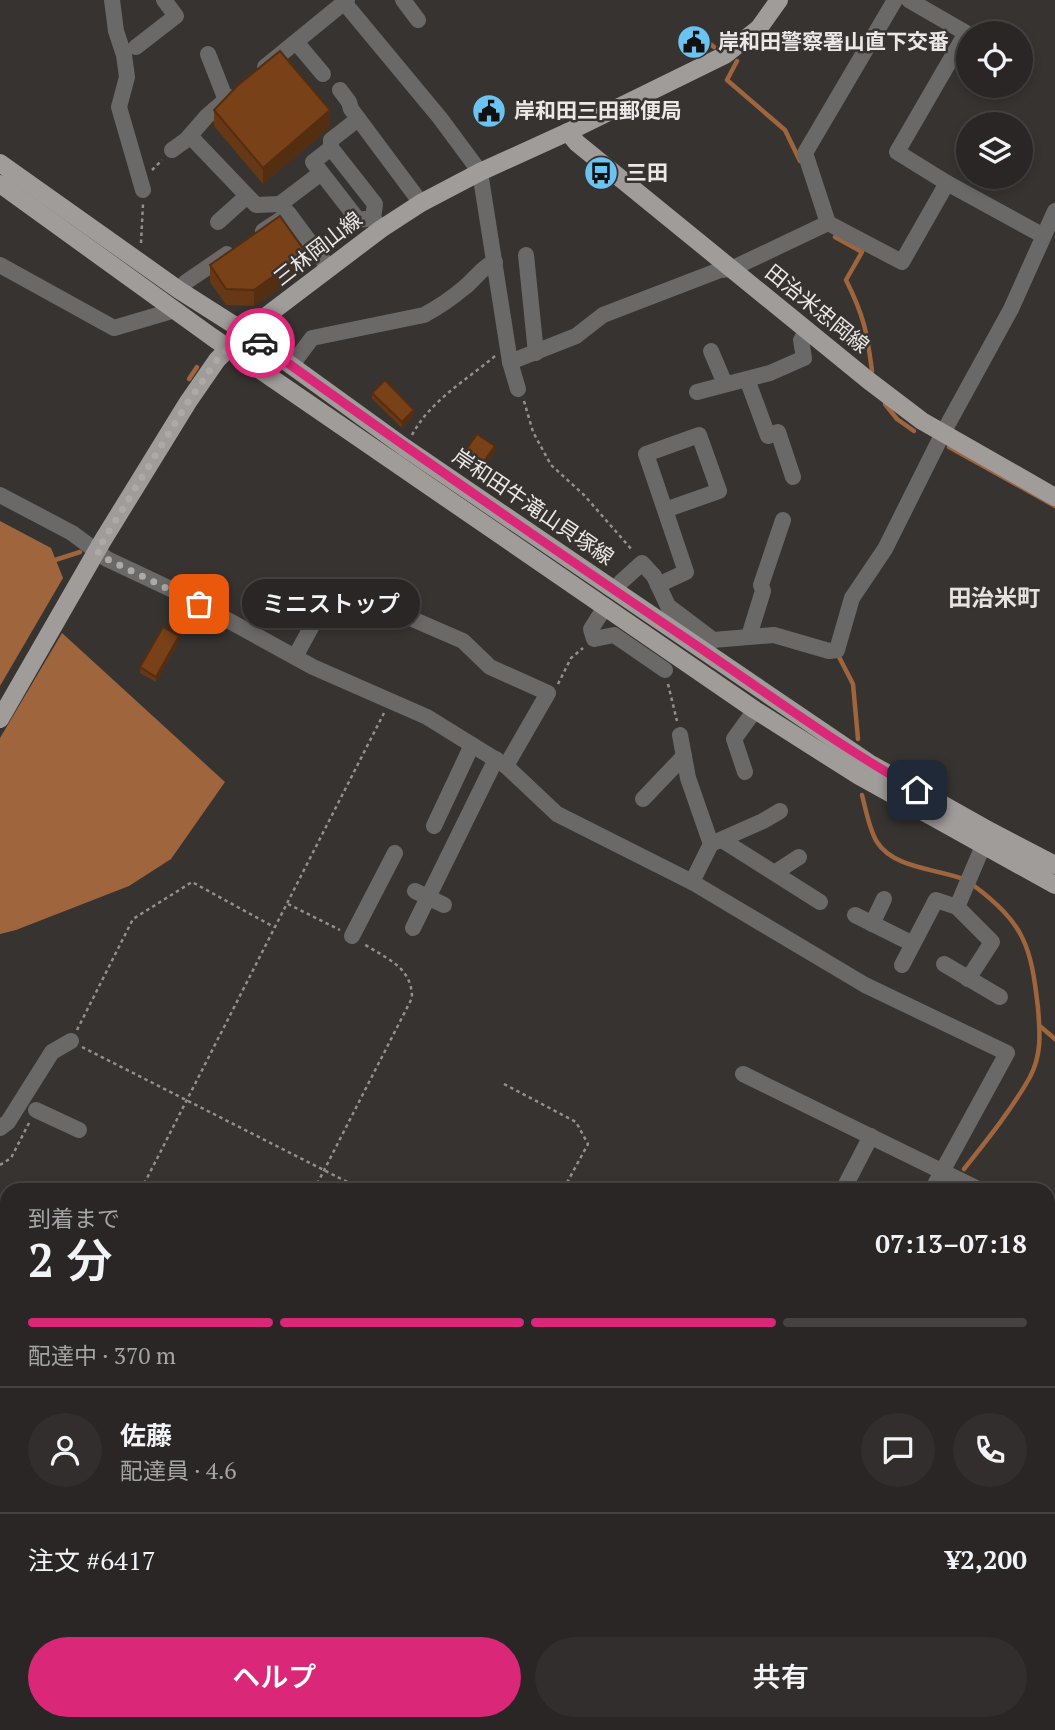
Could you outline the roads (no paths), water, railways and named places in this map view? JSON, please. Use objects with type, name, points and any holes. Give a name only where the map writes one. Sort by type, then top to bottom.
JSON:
[{"type":"main road","name":"三林岡山線","points":[[0,719],[97,551],[188,402],[228,348],[245,332],[329,268],[377,223],[725,55],[759,28],[779,0]]},
{"type":"main road","name":"田治米忠岡線","points":[[568,132],[577,143],[868,380],[943,433],[1055,498]]},
{"type":"main road","name":"岸和田牛滝山貝塚線","points":[[0,163],[179,290],[245,332],[404,447],[869,763],[1055,865]]},
{"type":"main road","name":"岸和田牛滝山貝塚線","points":[[0,184],[228,348],[755,709],[859,776],[1055,885]]},
{"type":"street","points":[[112,0],[116,32],[124,55],[127,77],[119,107],[142,186]]},
{"type":"street","points":[[136,47],[149,27],[176,16],[164,0]]},
{"type":"street","points":[[403,0],[418,20]]},
{"type":"street","points":[[895,0],[805,153],[828,223],[902,262],[947,183]]},
{"type":"street","points":[[909,0],[966,33],[897,152],[1042,235]]},
{"type":"street","points":[[256,74],[344,1],[440,118],[480,172],[510,362],[519,389]]},
{"type":"street","points":[[296,42],[323,74]]},
{"type":"street","points":[[172,150],[231,95],[208,54]]},
{"type":"street","points":[[341,101],[359,119],[421,202]]},
{"type":"street","points":[[331,148],[313,162],[358,220],[377,223],[375,204],[331,148],[331,141],[359,119]]},
{"type":"street","points":[[190,136],[256,205],[285,209],[329,268]]},
{"type":"street","points":[[179,290],[186,282],[249,240],[321,173]]},
{"type":"street","points":[[218,222],[247,196]]},
{"type":"street","points":[[616,591],[621,582],[642,563],[658,585],[668,606],[713,640],[775,635],[829,651],[837,650],[852,598],[885,550],[943,433],[1011,309],[1055,211]]},
{"type":"street","points":[[510,362],[576,337],[603,315],[639,299],[720,270],[731,269],[828,223]]},
{"type":"street","points":[[526,255],[535,288],[536,353]]},
{"type":"street","points":[[291,366],[312,338],[424,315],[439,307],[468,285],[489,264],[495,262]]},
{"type":"street","points":[[0,265],[114,328],[174,310]]},
{"type":"street","points":[[697,391],[770,373],[804,358],[801,340],[807,330]]},
{"type":"street","points":[[711,351],[725,384]]},
{"type":"street","points":[[747,379],[768,436],[778,432],[793,477]]},
{"type":"street","points":[[658,585],[686,572],[646,454],[699,435],[719,491],[665,510]]},
{"type":"street","points":[[0,495],[72,533],[107,559],[175,591],[313,667],[427,717],[501,763],[557,814],[692,882],[865,985],[1007,1053],[936,1183]]},
{"type":"street","points":[[748,636],[762,591],[761,585],[783,520]]},
{"type":"street","points":[[295,657],[334,585],[463,641],[490,667],[548,693],[501,763],[466,838],[413,929]]},
{"type":"street","points":[[605,607],[591,629],[594,639],[614,635],[664,670]]},
{"type":"street","points":[[745,772],[734,740],[755,709]]},
{"type":"street","points":[[680,735],[688,778],[717,842],[776,872],[820,902]]},
{"type":"street","points":[[435,825],[472,745]]},
{"type":"street","points":[[643,799],[684,756]]},
{"type":"street","points":[[692,882],[717,842],[779,811]]},
{"type":"street","points":[[957,907],[983,846]]},
{"type":"street","points":[[352,936],[391,875],[395,853]]},
{"type":"street","points":[[776,872],[799,858]]},
{"type":"street","points":[[872,924],[884,899]]},
{"type":"street","points":[[902,965],[936,900],[957,907],[992,942],[968,979]]},
{"type":"street","points":[[855,915],[913,944]]},
{"type":"street","points":[[944,964],[1000,997]]},
{"type":"street","points":[[0,1128],[8,1122],[52,1052],[71,1041]]},
{"type":"street","points":[[743,1074],[965,1183]]},
{"type":"street","points":[[36,1110],[79,1130]]},
{"type":"street","points":[[847,1183],[871,1136]]},
{"type":"waterway","points":[[708,42],[714,47]]},
{"type":"waterway","points":[[737,61],[727,80],[785,130],[800,161]]},
{"type":"waterway","points":[[835,237],[862,252],[846,280],[864,324],[872,371]]},
{"type":"waterway","points":[[189,379],[197,367]]},
{"type":"waterway","points":[[885,404],[897,419],[914,431]]},
{"type":"waterway","points":[[949,447],[1055,506]]},
{"type":"waterway","points":[[55,560],[80,552]]},
{"type":"waterway","points":[[838,655],[853,684],[858,739]]},
{"type":"waterway","points":[[862,795],[872,831],[884,851],[904,862],[963,879]]},
{"type":"waterway","points":[[964,1169],[1023,1089],[1037,1060],[1039,1043],[1039,1017],[1028,952],[1015,925],[973,885]]},
{"type":"waterway","points":[[1041,1027],[1055,1039]]},
{"type":"place","name":"岸和田警察署山直下交番","points":[[694,42]]},
{"type":"place","name":"岸和田三田郵便局","points":[[489,111]]},
{"type":"place","name":"三田","points":[[601,173]]},
{"type":"place","name":"ミニストップ","points":[[199,604]]},
{"type":"district","name":"田治米町","points":[[994,598]]}]
